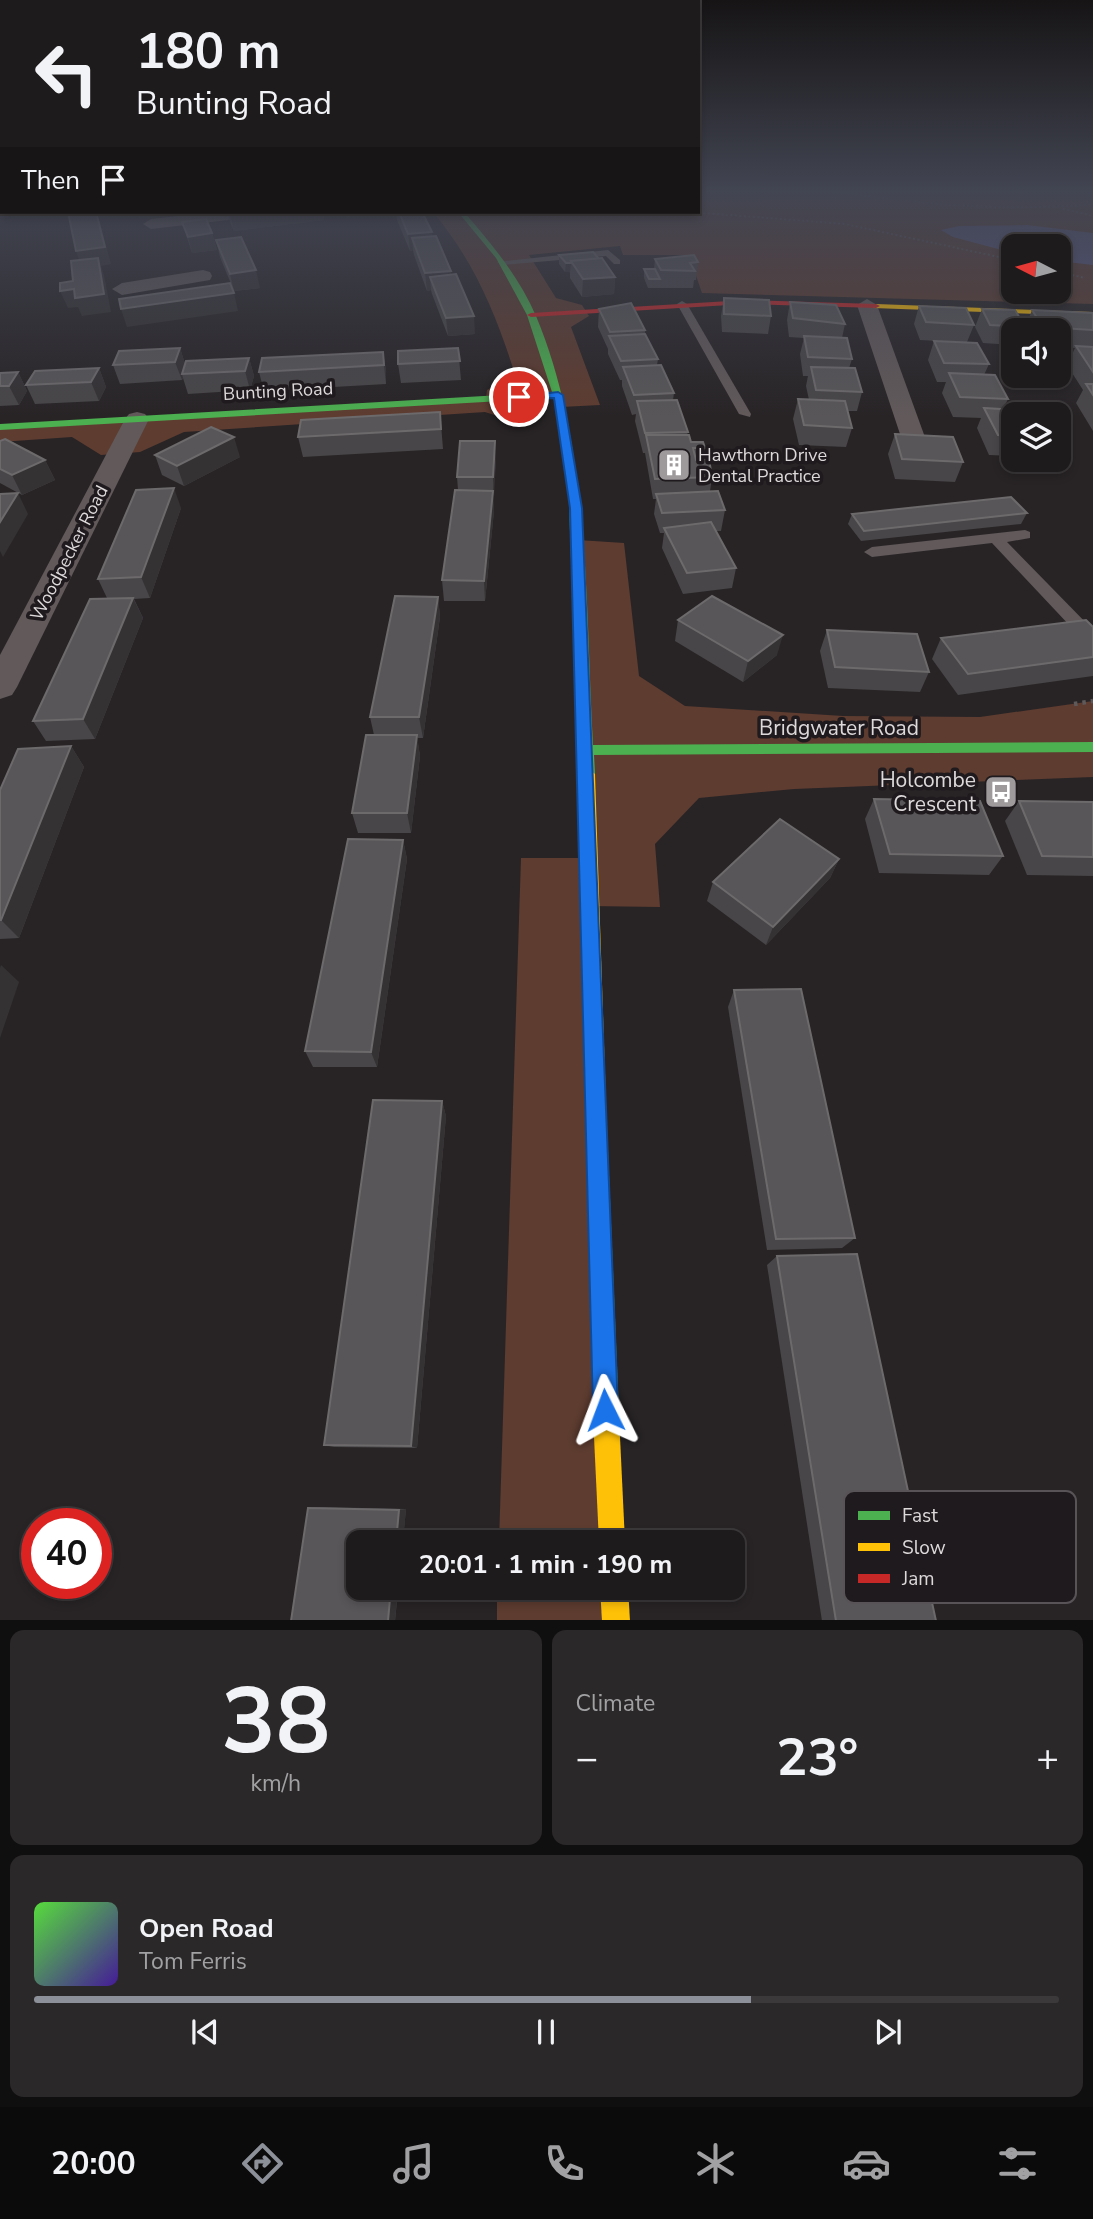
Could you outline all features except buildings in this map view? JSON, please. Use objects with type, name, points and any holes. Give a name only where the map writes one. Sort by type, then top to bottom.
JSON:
[{"type":"street","points":[[164,266],[169,281]]},
{"type":"street","points":[[504,266],[531,315],[558,395],[576,508],[586,750],[604,1383],[611,1530]]},
{"type":"street","points":[[122,289],[202,276]]},
{"type":"street","points":[[531,315],[746,302],[1093,314]]},
{"type":"street","points":[[867,305],[914,440]]},
{"type":"street","name":"Bunting Road","points":[[0,427],[558,395]]},
{"type":"street","name":"Woodpecker Road","points":[[0,687],[137,419]]},
{"type":"street","name":"Bridgwater Road","points":[[586,750],[1093,747]]},
{"type":"street","points":[[615,1600],[616,1620]]},
{"type":"lane","points":[[682,304],[745,414]]},
{"type":"lane","points":[[872,552],[1025,535]]},
{"type":"lane","points":[[995,538],[1093,640]]},
{"type":"path","points":[[1071,274],[1093,279]]},
{"type":"shaded area","points":[[470,266],[536,266],[556,298],[582,305],[589,316],[571,327],[600,405],[561,407],[558,395],[519,397],[526,425],[485,412],[184,432],[140,452],[101,455],[72,437],[0,442],[0,427],[486,398],[487,390],[515,374]]},
{"type":"shaded area","points":[[693,266],[1001,266],[1001,301],[702,293]]},
{"type":"shaded area","points":[[1071,266],[1093,266],[1093,304],[1071,303]]},
{"type":"shaded area","points":[[578,540],[624,543],[639,676],[685,706],[843,716],[980,717],[1093,701],[1093,777],[794,789],[699,798],[655,844],[660,907],[590,906],[612,1530],[499,1530],[521,858],[588,858]]},
{"type":"shaded area","points":[[497,1600],[615,1600],[616,1620],[497,1620]]},
{"type":"traffic: fast","points":[[504,266],[531,315],[558,395],[573,478],[587,774]]},
{"type":"traffic: fast","points":[[0,427],[558,395]]},
{"type":"traffic: fast","points":[[586,750],[1093,747]]},
{"type":"traffic: fast","points":[[596,1103],[607,1437]]},
{"type":"traffic: slow","points":[[876,306],[1093,314]]},
{"type":"traffic: slow","points":[[587,774],[596,1103]]},
{"type":"traffic: slow","points":[[607,1437],[611,1530]]},
{"type":"traffic: slow","points":[[615,1600],[616,1620]]},
{"type":"traffic: jam","points":[[531,315],[746,302],[876,306]]},
{"type":"place","name":"Hawthorn Drive Dental Practice","points":[[674,465]]},
{"type":"place","name":"Holcombe Crescent","points":[[1001,792]]},
{"type":"route","points":[[519,397],[558,395],[576,508],[586,750],[605,1410]]}]
